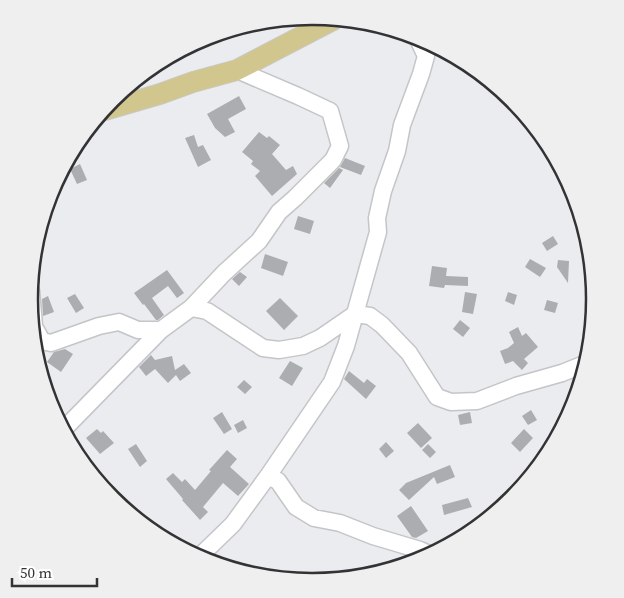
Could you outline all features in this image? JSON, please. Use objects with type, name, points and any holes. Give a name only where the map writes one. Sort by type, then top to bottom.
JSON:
[{"type":"main road","points":[[116,107],[237,70],[322,26]]},
{"type":"street","points":[[205,551],[233,524],[332,382],[346,346],[378,232],[377,218],[383,191],[397,151],[402,125],[426,56],[422,48]]},
{"type":"street","points":[[68,424],[161,330],[191,308],[224,273],[259,241],[279,212],[333,160],[340,146],[330,111],[237,70]]},
{"type":"street","points":[[191,308],[207,311],[263,348],[279,350],[303,346],[320,338],[355,314],[370,316],[382,325],[409,353],[437,397],[450,402],[477,402],[516,386],[578,367]]},
{"type":"street","points":[[41,338],[42,341],[51,343],[100,326],[119,322],[138,330],[161,330]]},
{"type":"street","points":[[268,476],[278,481],[296,507],[314,518],[340,523],[373,536],[421,550]]},
{"type":"building","points":[[239,96],[246,109],[228,119],[235,132],[225,137],[215,128],[207,114]]},
{"type":"building","points":[[259,132],[267,138],[269,136],[280,145],[272,154],[286,170],[293,166],[297,174],[272,196],[255,176],[260,171],[251,164],[253,161],[242,152]]},
{"type":"building","points":[[194,135],[198,147],[203,145],[211,160],[198,167],[185,138]]},
{"type":"building","points":[[345,158],[365,166],[361,175],[340,167]]},
{"type":"building","points":[[80,164],[87,180],[77,184],[70,170]]},
{"type":"building","points":[[339,168],[343,170],[330,188],[324,183]]},
{"type":"building","points":[[298,216],[314,221],[310,234],[294,229]]},
{"type":"building","points":[[553,236],[558,244],[547,251],[542,243]]},
{"type":"building","points":[[265,254],[288,262],[283,276],[261,268]]},
{"type":"building","points":[[530,259],[546,268],[540,277],[525,267]]},
{"type":"building","points":[[558,260],[569,261],[568,283],[557,267]]},
{"type":"building","points":[[432,266],[447,268],[446,276],[468,277],[468,286],[445,285],[444,288],[429,286]]},
{"type":"building","points":[[167,270],[184,293],[177,298],[168,286],[152,298],[164,315],[156,320],[134,293]]},
{"type":"building","points":[[240,272],[247,277],[239,286],[232,279]]},
{"type":"building","points":[[465,292],[477,294],[473,314],[462,312]]},
{"type":"building","points":[[508,292],[517,295],[514,305],[505,301]]},
{"type":"building","points":[[75,294],[84,308],[76,313],[67,298]]},
{"type":"building","points":[[48,296],[54,312],[43,316],[42,299]]},
{"type":"building","points":[[280,298],[298,316],[284,330],[266,311]]},
{"type":"building","points":[[547,300],[558,303],[555,313],[544,310]]},
{"type":"building","points":[[460,320],[470,328],[463,337],[453,329]]},
{"type":"building","points":[[518,327],[522,336],[526,333],[538,347],[524,359],[528,363],[522,370],[513,361],[505,364],[500,351],[514,343],[509,332]]},
{"type":"building","points":[[65,349],[73,354],[61,372],[47,362],[54,352]]},
{"type":"building","points":[[151,355],[155,360],[172,356],[175,370],[184,364],[191,373],[180,381],[176,375],[168,383],[155,369],[146,376],[139,367]]},
{"type":"building","points":[[290,361],[303,368],[292,386],[279,378]]},
{"type":"building","points":[[349,371],[364,383],[367,379],[376,386],[366,399],[344,379]]},
{"type":"building","points":[[244,380],[252,387],[245,394],[237,387]]},
{"type":"building","points":[[531,410],[537,420],[528,425],[522,416]]},
{"type":"building","points":[[222,412],[232,429],[224,434],[213,418]]},
{"type":"building","points":[[470,412],[472,423],[460,425],[458,415]]},
{"type":"building","points":[[243,420],[247,428],[238,433],[234,425]]},
{"type":"building","points":[[418,423],[432,438],[421,448],[407,433]]},
{"type":"building","points":[[97,429],[101,433],[103,431],[114,443],[100,454],[86,438]]},
{"type":"building","points":[[524,429],[533,438],[520,452],[511,443]]},
{"type":"building","points":[[386,442],[394,451],[386,458],[379,449]]},
{"type":"building","points":[[136,444],[147,461],[140,467],[128,449]]},
{"type":"building","points":[[428,444],[436,452],[430,458],[422,450]]},
{"type":"building","points":[[227,450],[237,459],[230,467],[249,484],[238,496],[223,483],[203,507],[208,512],[200,520],[166,479],[173,473],[182,482],[185,479],[195,490],[211,471],[209,470]]},
{"type":"building","points":[[450,465],[455,477],[437,484],[434,477],[409,500],[399,490],[406,483]]},
{"type":"building","points":[[468,498],[472,507],[444,515],[442,505]]},
{"type":"building","points":[[411,506],[428,531],[416,538],[412,537],[397,516]]}]
